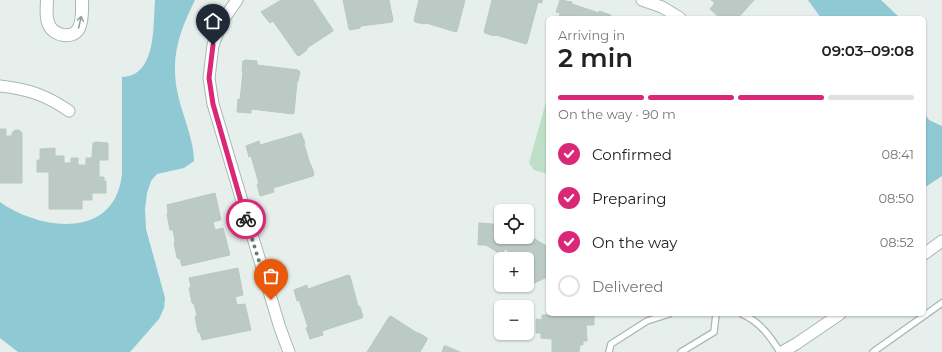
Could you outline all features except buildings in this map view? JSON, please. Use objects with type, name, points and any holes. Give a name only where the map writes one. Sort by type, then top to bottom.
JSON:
[{"type":"street","points":[[47,0],[47,17],[49,25],[53,31],[65,36],[72,34],[79,29],[82,0]]},
{"type":"street","points":[[237,0],[223,20],[213,45],[209,78],[213,104],[278,321],[289,352]]},
{"type":"street","points":[[642,0],[662,7],[677,16]]},
{"type":"street","points":[[0,86],[41,94],[69,111]]},
{"type":"street","points":[[926,253],[942,241]]},
{"type":"street","points":[[781,352],[796,344],[837,316]]},
{"type":"lane","points":[[926,314],[942,303]]},
{"type":"lane","points":[[609,352],[611,344],[647,321],[663,316]]},
{"type":"lane","points":[[681,352],[714,332],[716,316]]},
{"type":"lane","points":[[746,316],[751,318],[768,334],[781,352]]},
{"type":"lane","points":[[873,352],[924,316]]},
{"type":"green space","points":[[546,102],[546,173],[534,170],[529,163]]},
{"type":"water","points":[[155,0],[195,0],[180,34],[175,62],[178,95],[191,140],[194,161],[184,168],[157,174],[151,181],[147,193],[145,209],[146,229],[165,298],[164,308],[159,319],[130,352],[18,352],[0,338],[0,202],[17,212],[35,219],[55,223],[74,224],[91,220],[106,210],[116,195],[122,174],[122,77],[133,74],[142,68],[147,59],[151,48],[153,35]]},
{"type":"water","points":[[808,0],[881,0],[898,16],[820,16]]},
{"type":"water","points":[[926,116],[929,120],[942,126],[942,176],[926,187]]},
{"type":"way so far","points":[[246,219],[271,300]]},
{"type":"route","points":[[213,45],[209,78],[213,104],[246,219]]}]
